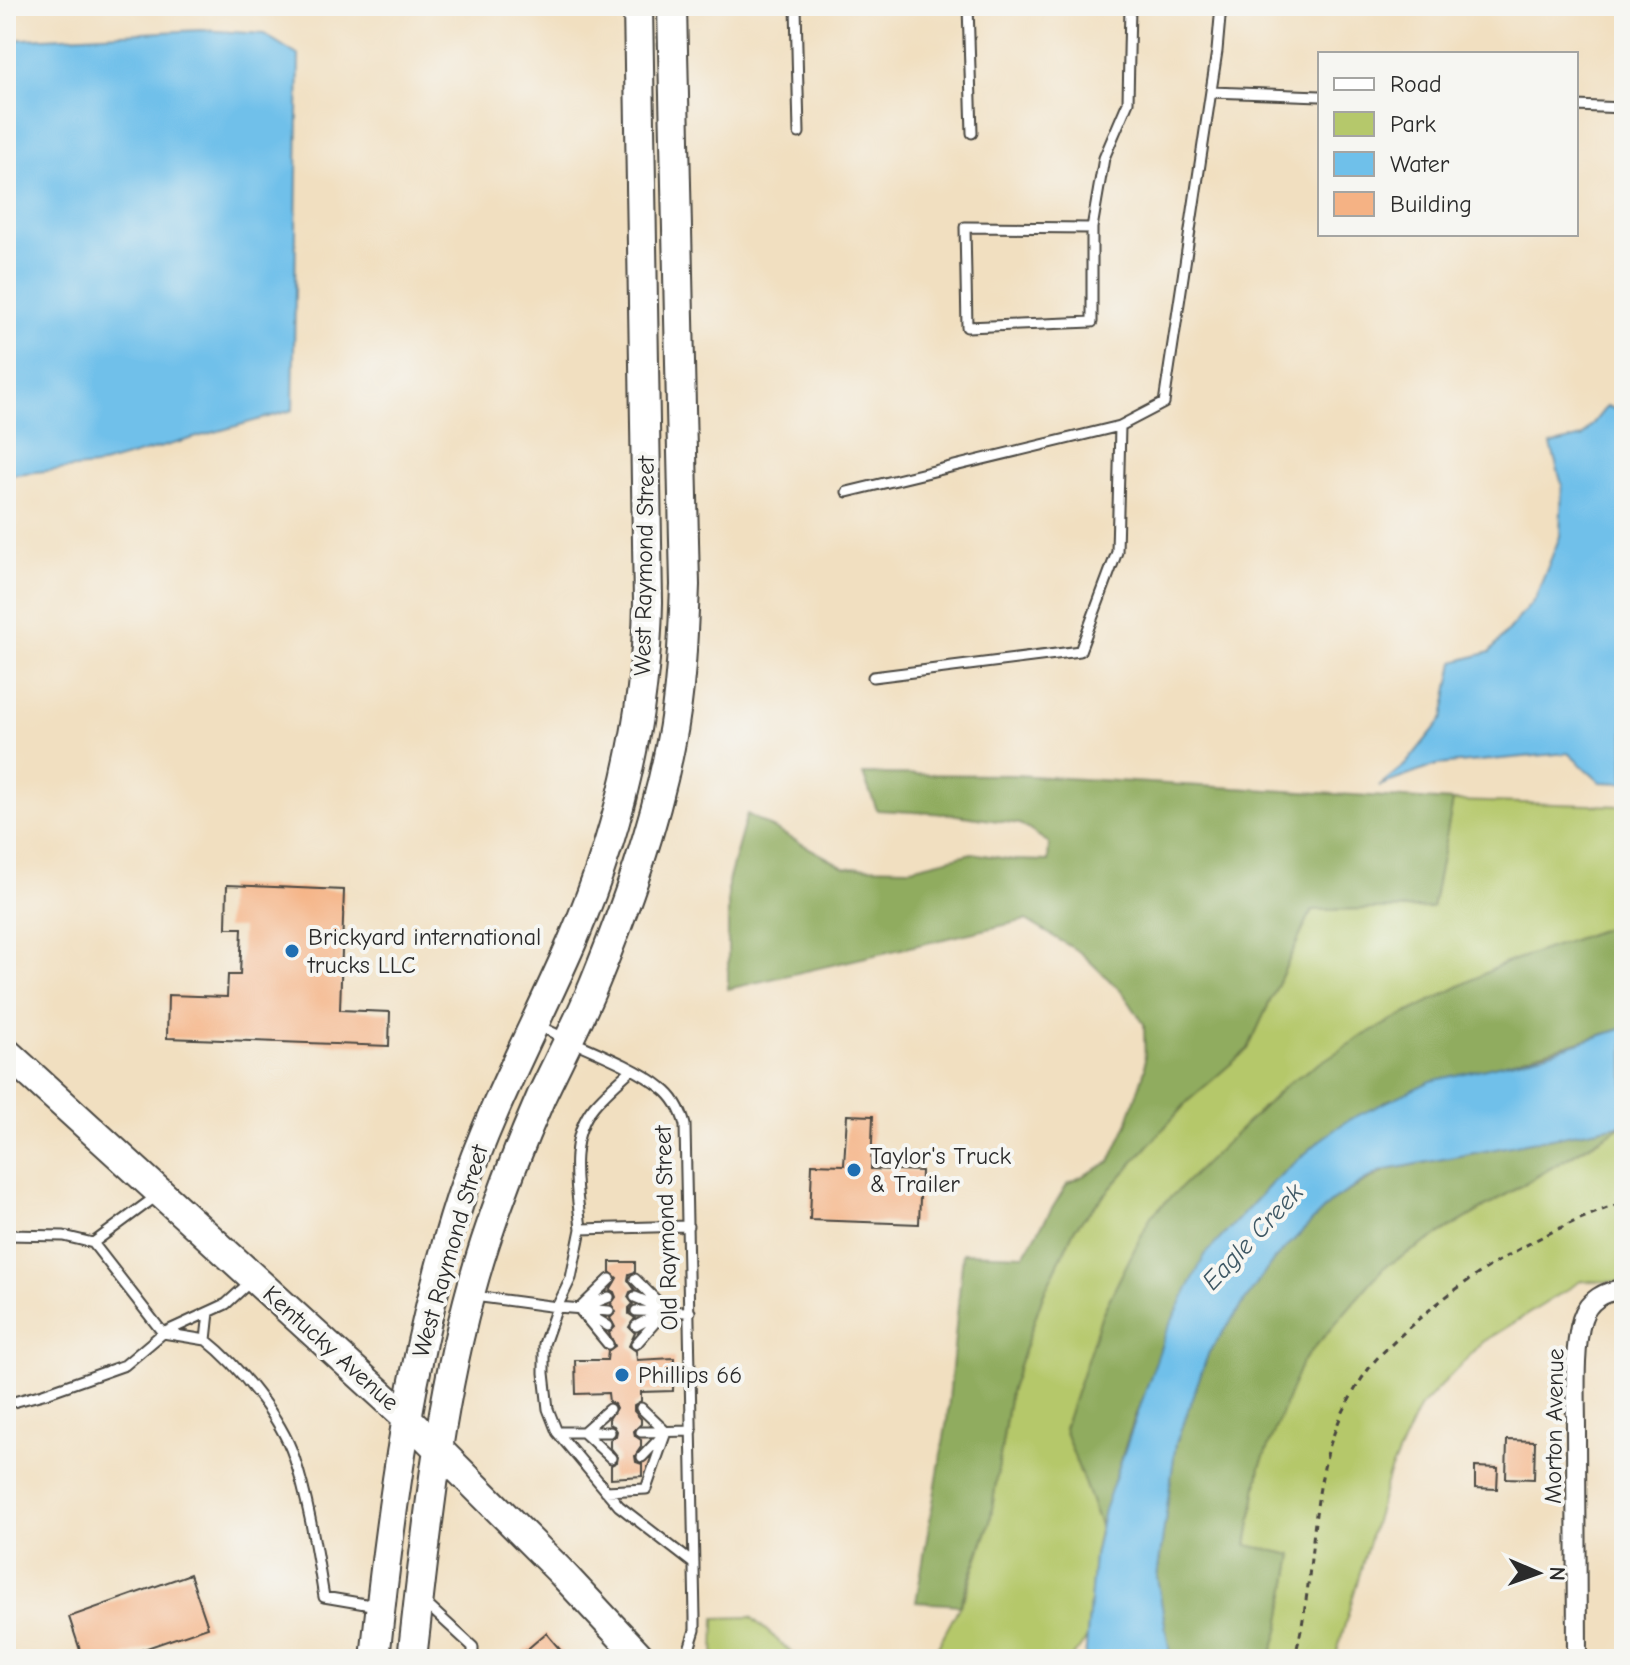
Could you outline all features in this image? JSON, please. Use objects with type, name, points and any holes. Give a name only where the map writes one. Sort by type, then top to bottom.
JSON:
[{"type":"main road","name":"West Raymond Street","points":[[375,1659],[405,1416],[428,1318],[461,1198],[485,1134],[579,925],[606,847],[627,770],[644,679],[648,602],[638,6]]},
{"type":"main road","name":"West Raymond Street","points":[[412,1659],[442,1419],[470,1296],[505,1184],[594,985],[645,847],[670,747],[680,679],[685,585],[672,6]]},
{"type":"main road","name":"Kentucky Avenue","points":[[6,1052],[405,1416],[559,1570],[642,1659]]},
{"type":"street","name":"Morton Avenue","points":[[1577,1659],[1576,1381],[1581,1321],[1599,1296],[1624,1289]]},
{"type":"lane","points":[[796,6],[799,133]]},
{"type":"lane","points":[[968,6],[972,133]]},
{"type":"lane","points":[[1092,228],[965,227],[967,327],[1092,322],[1092,228],[1104,158],[1128,102],[1130,6]]},
{"type":"lane","points":[[847,492],[1120,426],[1164,403],[1221,6]]},
{"type":"lane","points":[[1211,92],[1318,96]]},
{"type":"lane","points":[[1578,106],[1624,108]]},
{"type":"lane","points":[[873,677],[1080,651],[1117,552],[1120,426]]},
{"type":"lane","name":"Old Raymond Street","points":[[534,1024],[661,1087],[676,1102],[683,1116],[686,1133],[695,1630],[686,1659]]},
{"type":"lane","points":[[631,1070],[593,1107],[580,1134],[575,1160],[581,1229],[571,1278],[544,1344],[548,1409],[557,1432],[619,1506],[694,1564]]},
{"type":"lane","points":[[93,1243],[160,1193]]},
{"type":"lane","points":[[581,1229],[688,1226]]},
{"type":"lane","points":[[6,1235],[64,1236],[93,1243],[163,1333],[206,1340],[224,1354],[265,1404],[293,1455],[311,1523],[324,1597],[380,1607]]},
{"type":"lane","points":[[6,1404],[125,1365],[163,1333],[226,1304],[254,1278]]},
{"type":"lane","points":[[579,1309],[610,1279]]},
{"type":"lane","points":[[635,1279],[666,1310]]},
{"type":"lane","points":[[470,1296],[609,1311]]},
{"type":"lane","points":[[579,1309],[609,1297]]},
{"type":"lane","points":[[635,1297],[666,1310]]},
{"type":"lane","points":[[579,1309],[608,1326]]},
{"type":"lane","points":[[579,1309],[608,1344]]},
{"type":"lane","points":[[636,1326],[666,1310]]},
{"type":"lane","points":[[636,1344],[666,1310]]},
{"type":"lane","points":[[636,1311],[690,1312]]},
{"type":"lane","points":[[206,1340],[209,1312]]},
{"type":"lane","points":[[641,1408],[666,1432]]},
{"type":"lane","points":[[583,1432],[609,1409]]},
{"type":"lane","points":[[641,1432],[692,1431]]},
{"type":"lane","points":[[557,1432],[610,1432]]},
{"type":"lane","points":[[583,1432],[611,1458]]},
{"type":"lane","points":[[606,1491],[646,1489],[666,1432]]},
{"type":"lane","points":[[642,1457],[666,1432]]},
{"type":"lane","points":[[419,1597],[473,1647],[473,1659]]},
{"type":"path","points":[[1294,1659],[1304,1626],[1322,1480],[1330,1447],[1342,1415],[1372,1364],[1416,1321],[1511,1253],[1582,1217],[1624,1202]]},
{"type":"green space","points":[[863,774],[1014,775],[1453,801],[1432,908],[1312,910],[1248,1049],[1189,1100],[1075,1228],[1043,1295],[1010,1392],[990,1522],[960,1605],[916,1602],[947,1420],[963,1253],[1024,1255],[1067,1184],[1110,1162],[1127,1124],[1145,1069],[1144,1024],[1123,993],[1081,953],[1026,920],[728,989],[728,882],[747,814],[844,867],[911,868],[972,853],[1013,860],[1048,861],[1049,843],[1020,824],[949,814],[877,810]]},
{"type":"green space","points":[[1453,801],[1624,806],[1624,926],[1604,929],[1217,1153],[1151,1216],[1064,1429],[1100,1525],[1094,1556],[1087,1638],[1071,1659],[931,1659],[966,1594],[990,1522],[1010,1392],[1043,1295],[1075,1228],[1189,1100],[1248,1049],[1312,910],[1432,908]]},
{"type":"green space","points":[[1624,926],[1624,1028],[1389,1100],[1323,1138],[1274,1181],[1205,1255],[1135,1416],[1100,1525],[1064,1429],[1102,1314],[1151,1216],[1288,1083],[1362,1036],[1503,964],[1604,929]]},
{"type":"green space","points":[[1624,1124],[1383,1268],[1302,1362],[1260,1467],[1247,1545],[1293,1555],[1279,1631],[1270,1659],[1171,1659],[1157,1578],[1176,1443],[1209,1352],[1273,1261],[1333,1200],[1387,1170]]},
{"type":"green space","points":[[1624,1125],[1624,1282],[1581,1281],[1483,1342],[1419,1408],[1388,1476],[1335,1659],[1270,1659],[1279,1631],[1293,1555],[1247,1546],[1260,1467],[1301,1362],[1383,1268]]},
{"type":"green space","points":[[751,1617],[799,1659],[714,1659],[715,1618]]},
{"type":"water","points":[[201,30],[264,34],[299,56],[293,410],[95,466],[6,475],[6,40]]},
{"type":"water","points":[[1607,406],[1624,413],[1624,783],[1600,782],[1568,753],[1437,765],[1379,786],[1406,764],[1443,718],[1454,662],[1490,652],[1535,599],[1560,536],[1562,485],[1551,445],[1582,437]]},
{"type":"water","name":"Eagle Creek","points":[[1624,1028],[1624,1124],[1381,1171],[1333,1200],[1273,1261],[1209,1352],[1176,1443],[1157,1578],[1171,1659],[1085,1659],[1094,1556],[1104,1510],[1166,1332],[1205,1255],[1274,1181],[1348,1120],[1431,1081],[1544,1054]]},
{"type":"building","name":"Brickyard international trucks LLC","points":[[227,885],[344,890],[340,1010],[390,1012],[389,1046],[167,1038],[168,995],[227,997],[228,975],[240,975],[242,928],[226,928]]},
{"type":"building","name":"Taylor's Truck & Trailer","points":[[847,1115],[873,1116],[871,1169],[921,1171],[919,1224],[810,1220],[812,1164],[844,1165]]},
{"type":"building","points":[[610,1262],[635,1262],[635,1272],[629,1274],[628,1280],[635,1290],[628,1297],[633,1304],[629,1314],[635,1318],[629,1327],[635,1333],[629,1346],[636,1351],[637,1360],[674,1358],[673,1391],[641,1392],[641,1401],[634,1405],[634,1411],[641,1419],[641,1424],[634,1431],[641,1440],[641,1447],[635,1456],[636,1462],[642,1464],[642,1476],[611,1478],[611,1465],[617,1462],[618,1457],[610,1447],[610,1440],[617,1431],[609,1424],[616,1408],[609,1402],[608,1393],[576,1394],[575,1360],[607,1360],[608,1351],[615,1346],[609,1333],[615,1327],[610,1318],[616,1312],[611,1304],[616,1297],[610,1290],[617,1278],[610,1272]]},
{"type":"building","points":[[1507,1440],[1535,1441],[1534,1479],[1506,1478]]},
{"type":"building","points":[[1475,1467],[1498,1468],[1497,1489],[1475,1488]]},
{"type":"building","points":[[190,1574],[208,1627],[115,1659],[83,1659],[69,1617]]},
{"type":"building","points":[[546,1633],[568,1659],[516,1659]]},
{"type":"place","name":"Brickyard international trucks LLC","points":[[292,951]]},
{"type":"place","name":"Taylor's Truck & Trailer","points":[[854,1170]]},
{"type":"place","name":"Phillips 66","points":[[622,1375]]}]
